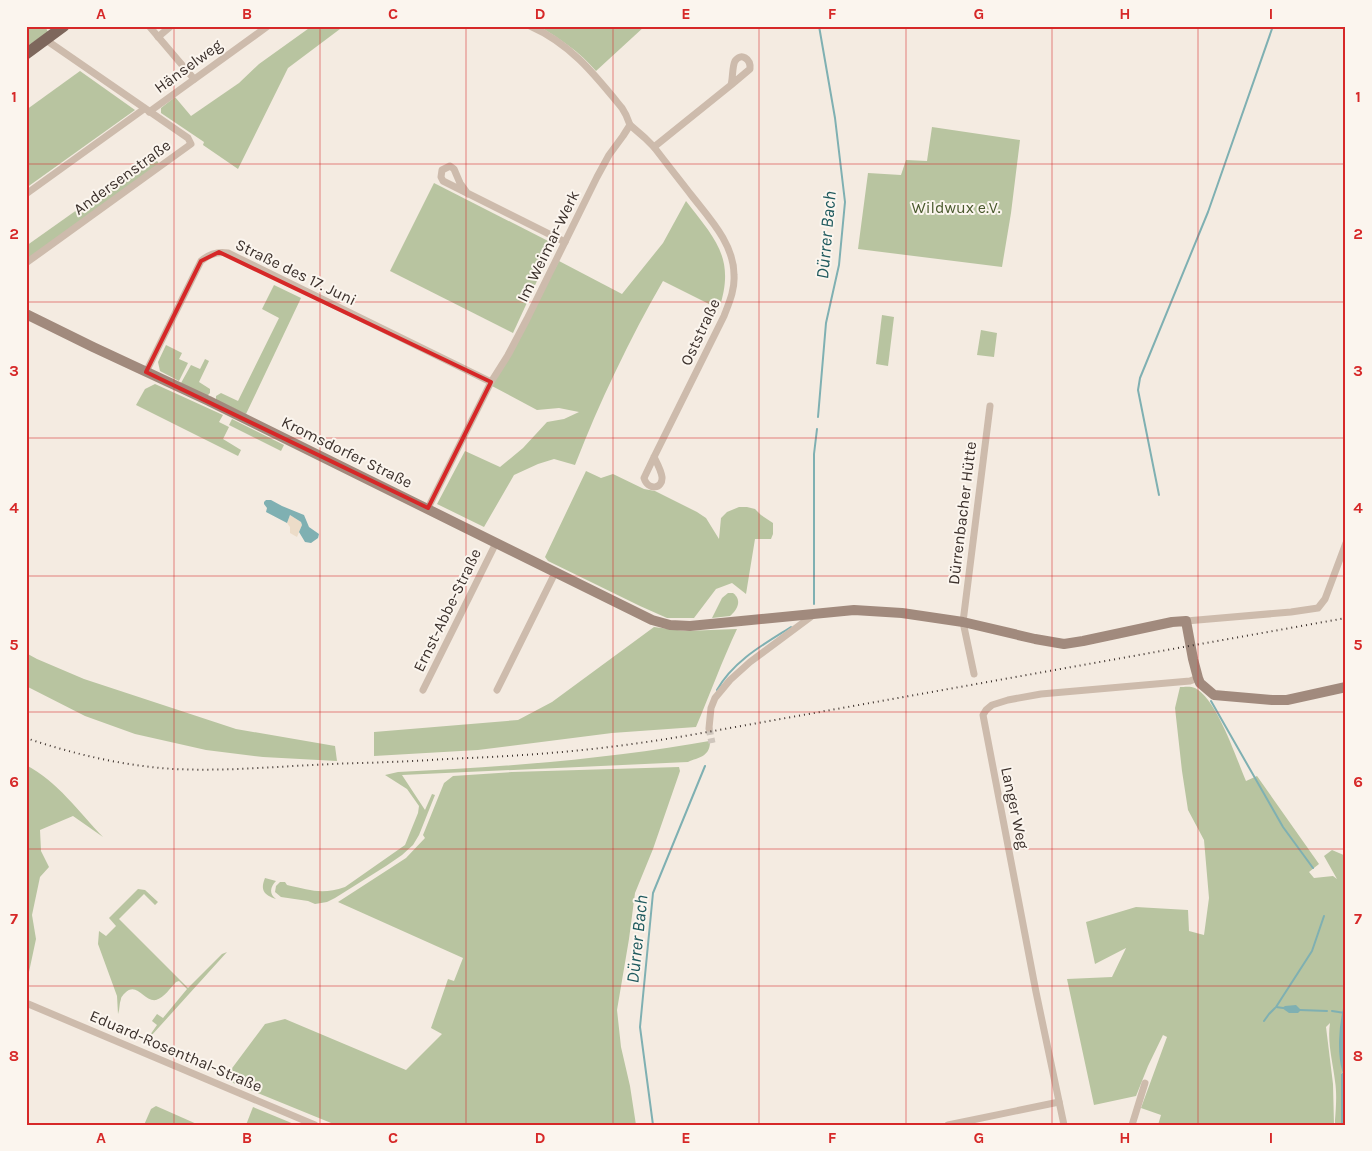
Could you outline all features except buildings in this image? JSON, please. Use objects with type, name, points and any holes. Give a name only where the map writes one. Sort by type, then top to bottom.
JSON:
[{"type":"main road","points":[[26,54],[64,26]]},
{"type":"street","points":[[149,26],[194,79]]},
{"type":"street","points":[[158,37],[171,26]]},
{"type":"street","points":[[530,26],[564,46],[590,69],[626,114],[630,124]]},
{"type":"street","name":"Hänselweg","points":[[26,194],[194,79],[264,27]]},
{"type":"street","points":[[46,40],[147,110]]},
{"type":"street","points":[[654,147],[731,85]]},
{"type":"street","name":"Andersenstraße","points":[[26,263],[191,144],[188,138],[147,110]]},
{"type":"street","name":"Oststraße","points":[[630,124],[654,147],[718,230],[729,251],[734,268],[731,299],[724,316],[654,457]]},
{"type":"street","name":"Im Weimar-Werk","points":[[428,508],[491,382],[527,319],[597,177],[630,124]]},
{"type":"street","points":[[468,194],[565,242]]},
{"type":"street","name":"Straße des 17. Juni","points":[[146,372],[201,261],[219,252],[228,253],[491,382]]},
{"type":"street","name":"Kromsdorfer Straße","points":[[26,314],[428,508],[652,620],[670,625],[690,626],[814,613]]},
{"type":"street","name":"Dürrenbacher Hütte","points":[[974,674],[964,622],[990,406]]},
{"type":"street","name":"Ernst-Abbe-Straße","points":[[423,690],[496,543]]},
{"type":"street","points":[[709,728],[711,708],[715,698],[730,680],[750,662],[814,613],[854,610],[902,613],[964,622],[1064,644],[1172,622],[1318,608],[1325,599],[1346,543]]},
{"type":"street","points":[[497,690],[555,573]]},
{"type":"street","points":[[1186,621],[1192,660],[1198,678],[1200,683],[1214,695],[1286,700],[1345,687]]},
{"type":"street","name":"Langer Weg","points":[[1064,1125],[1036,992],[983,714],[992,705],[1041,694],[1190,681],[1198,678]]},
{"type":"street","name":"Eduard-Rosenthal-Straße","points":[[26,1003],[315,1125]]},
{"type":"street","points":[[1132,1125],[1145,1083]]},
{"type":"street","points":[[948,1125],[1059,1102]]},
{"type":"highlighted area","points":[[219,252],[491,382],[428,508],[146,372],[201,261]]},
{"type":"green space","points":[[26,26],[45,26],[48,32],[26,47]]},
{"type":"green space","points":[[312,26],[344,26],[288,68],[238,169],[203,145],[204,142],[161,113],[161,108],[175,97],[191,116],[239,83],[259,64]]},
{"type":"green space","points":[[539,26],[645,26],[596,71],[576,52]]},
{"type":"green space","points":[[80,71],[135,110],[26,188],[26,110]]},
{"type":"green space","name":"Wildwux e.V.","points":[[932,127],[1020,140],[1002,267],[858,249],[868,173],[901,175],[906,160],[927,161]]},
{"type":"green space","points":[[153,156],[161,166],[26,263],[26,246]]},
{"type":"green space","points":[[434,183],[554,244],[513,333],[390,271]]},
{"type":"green space","points":[[686,201],[714,238],[724,262],[724,291],[719,309],[663,281],[616,371],[575,465],[554,459],[514,475],[484,527],[437,504],[465,451],[500,467],[523,448],[547,422],[564,419],[579,412],[559,408],[537,410],[492,386],[559,261],[622,294],[663,243]]},
{"type":"green space","points":[[274,285],[301,298],[246,414],[216,400],[216,396],[221,393],[238,401],[279,318],[262,309]]},
{"type":"green space","points":[[882,315],[894,317],[888,366],[876,364]]},
{"type":"green space","points":[[981,330],[997,333],[994,357],[977,355]]},
{"type":"green space","points":[[166,345],[182,353],[179,359],[188,363],[179,381],[160,371],[158,362]]},
{"type":"green space","points":[[205,359],[209,361],[199,382],[210,389],[210,393],[207,396],[181,383],[191,365],[200,369]]},
{"type":"green space","points":[[155,384],[223,415],[219,422],[229,427],[223,439],[241,450],[238,456],[136,405],[145,389]]},
{"type":"green space","points":[[232,419],[284,445],[281,451],[229,425]]},
{"type":"green space","points":[[586,471],[601,478],[613,474],[644,489],[655,491],[697,512],[706,518],[719,539],[721,518],[727,512],[739,507],[755,509],[773,523],[773,534],[771,539],[755,539],[746,594],[732,583],[716,589],[694,618],[667,618],[548,561],[545,557]]},
{"type":"green space","points":[[728,593],[733,593],[736,596],[738,604],[735,610],[730,616],[712,618],[722,598]]},
{"type":"green space","points":[[654,627],[685,631],[737,629],[696,727],[612,733],[478,750],[374,756],[374,732],[518,720],[552,702]]},
{"type":"green space","points":[[26,653],[84,679],[236,729],[335,746],[337,761],[263,757],[206,750],[135,734],[85,716],[26,686]]},
{"type":"green space","points":[[1180,687],[1195,688],[1211,704],[1225,730],[1246,781],[1257,776],[1319,864],[1309,872],[1314,878],[1333,876],[1337,879],[1324,856],[1332,850],[1346,856],[1346,1069],[1341,1074],[1341,1125],[1335,1125],[1336,1090],[1330,1045],[1330,1023],[1326,1027],[1333,1084],[1334,1125],[1158,1125],[1161,1115],[1141,1108],[1167,1037],[1163,1035],[1136,1096],[1094,1105],[1067,979],[1112,977],[1126,948],[1095,964],[1086,922],[1136,907],[1188,910],[1189,931],[1204,935],[1209,898],[1204,840],[1188,810],[1175,708]]},
{"type":"green space","points":[[715,740],[710,743],[706,754],[688,762],[402,775],[425,810],[432,794],[435,795],[413,845],[386,866],[327,902],[315,904],[308,901],[281,897],[275,892],[276,886],[280,882],[316,891],[329,891],[345,887],[405,845],[419,806],[407,789],[385,775],[398,772],[518,765],[597,757]]},
{"type":"green space","points":[[26,765],[58,788],[103,837],[73,816],[40,830],[41,851],[49,867],[40,877],[32,915],[36,939],[26,986]]},
{"type":"green space","points":[[679,767],[680,771],[653,849],[635,893],[617,1010],[621,1047],[636,1125],[336,1125],[226,1080],[227,1075],[265,1024],[285,1019],[406,1070],[442,1034],[431,1028],[448,979],[454,981],[463,958],[338,902],[406,858],[425,838],[423,835],[444,783],[453,776],[512,772]]},
{"type":"green space","points":[[265,878],[276,881],[271,890],[272,895],[276,899],[264,891]]},
{"type":"green space","points":[[138,889],[145,890],[158,902],[155,905],[144,894],[119,919],[188,988],[222,954],[227,952],[151,1036],[157,1025],[152,1021],[157,1014],[163,1018],[187,989],[179,981],[176,982],[165,995],[156,1000],[148,998],[137,990],[129,990],[121,997],[118,1014],[117,996],[98,944],[99,931],[106,936],[116,926],[109,918]]},
{"type":"green space","points":[[156,1106],[199,1125],[144,1125],[151,1109]]},
{"type":"green space","points":[[253,1107],[294,1124],[246,1125]]},
{"type":"shaded area","points":[[290,515],[301,522],[302,525],[297,537],[290,533],[290,527],[287,523]]},
{"type":"water","points":[[271,500],[304,515],[309,527],[319,534],[318,538],[311,543],[305,542],[299,532],[302,525],[301,522],[290,515],[287,523],[266,512],[267,508],[264,502]]},
{"type":"water","points":[[1296,1005],[1301,1010],[1298,1013],[1289,1013],[1282,1008],[1285,1006]]},
{"type":"water","points":[[1346,1069],[1346,1125],[1341,1125],[1341,1074]]},
{"type":"waterway","name":"Dürrer Bach","points":[[818,417],[826,323],[839,265],[845,202],[835,118],[819,26]]},
{"type":"waterway","points":[[1159,495],[1138,390],[1140,378],[1208,212],[1273,26]]},
{"type":"waterway","name":"Dürrer Bach","points":[[814,604],[814,454],[817,429]]},
{"type":"waterway","name":"Dürrer Bach","points":[[717,690],[740,662],[791,627]]},
{"type":"waterway","points":[[1211,701],[1283,827],[1313,868]]},
{"type":"waterway","name":"Dürrer Bach","points":[[653,1125],[640,1027],[653,893],[705,766]]},
{"type":"waterway","points":[[1283,1008],[1276,1007],[1312,951],[1324,916]]},
{"type":"waterway","points":[[1264,1021],[1275,1008]]},
{"type":"waterway","points":[[1345,1070],[1342,1040],[1346,1009]]},
{"type":"waterway","points":[[1300,1010],[1327,1011]]},
{"type":"waterway","points":[[1332,1011],[1345,1013]]},
{"type":"tunnel","points":[[709,728],[712,743]]},
{"type":"railway","points":[[26,738],[80,754],[118,762],[198,770],[415,761],[562,752],[626,745],[689,735],[1346,618]]}]
